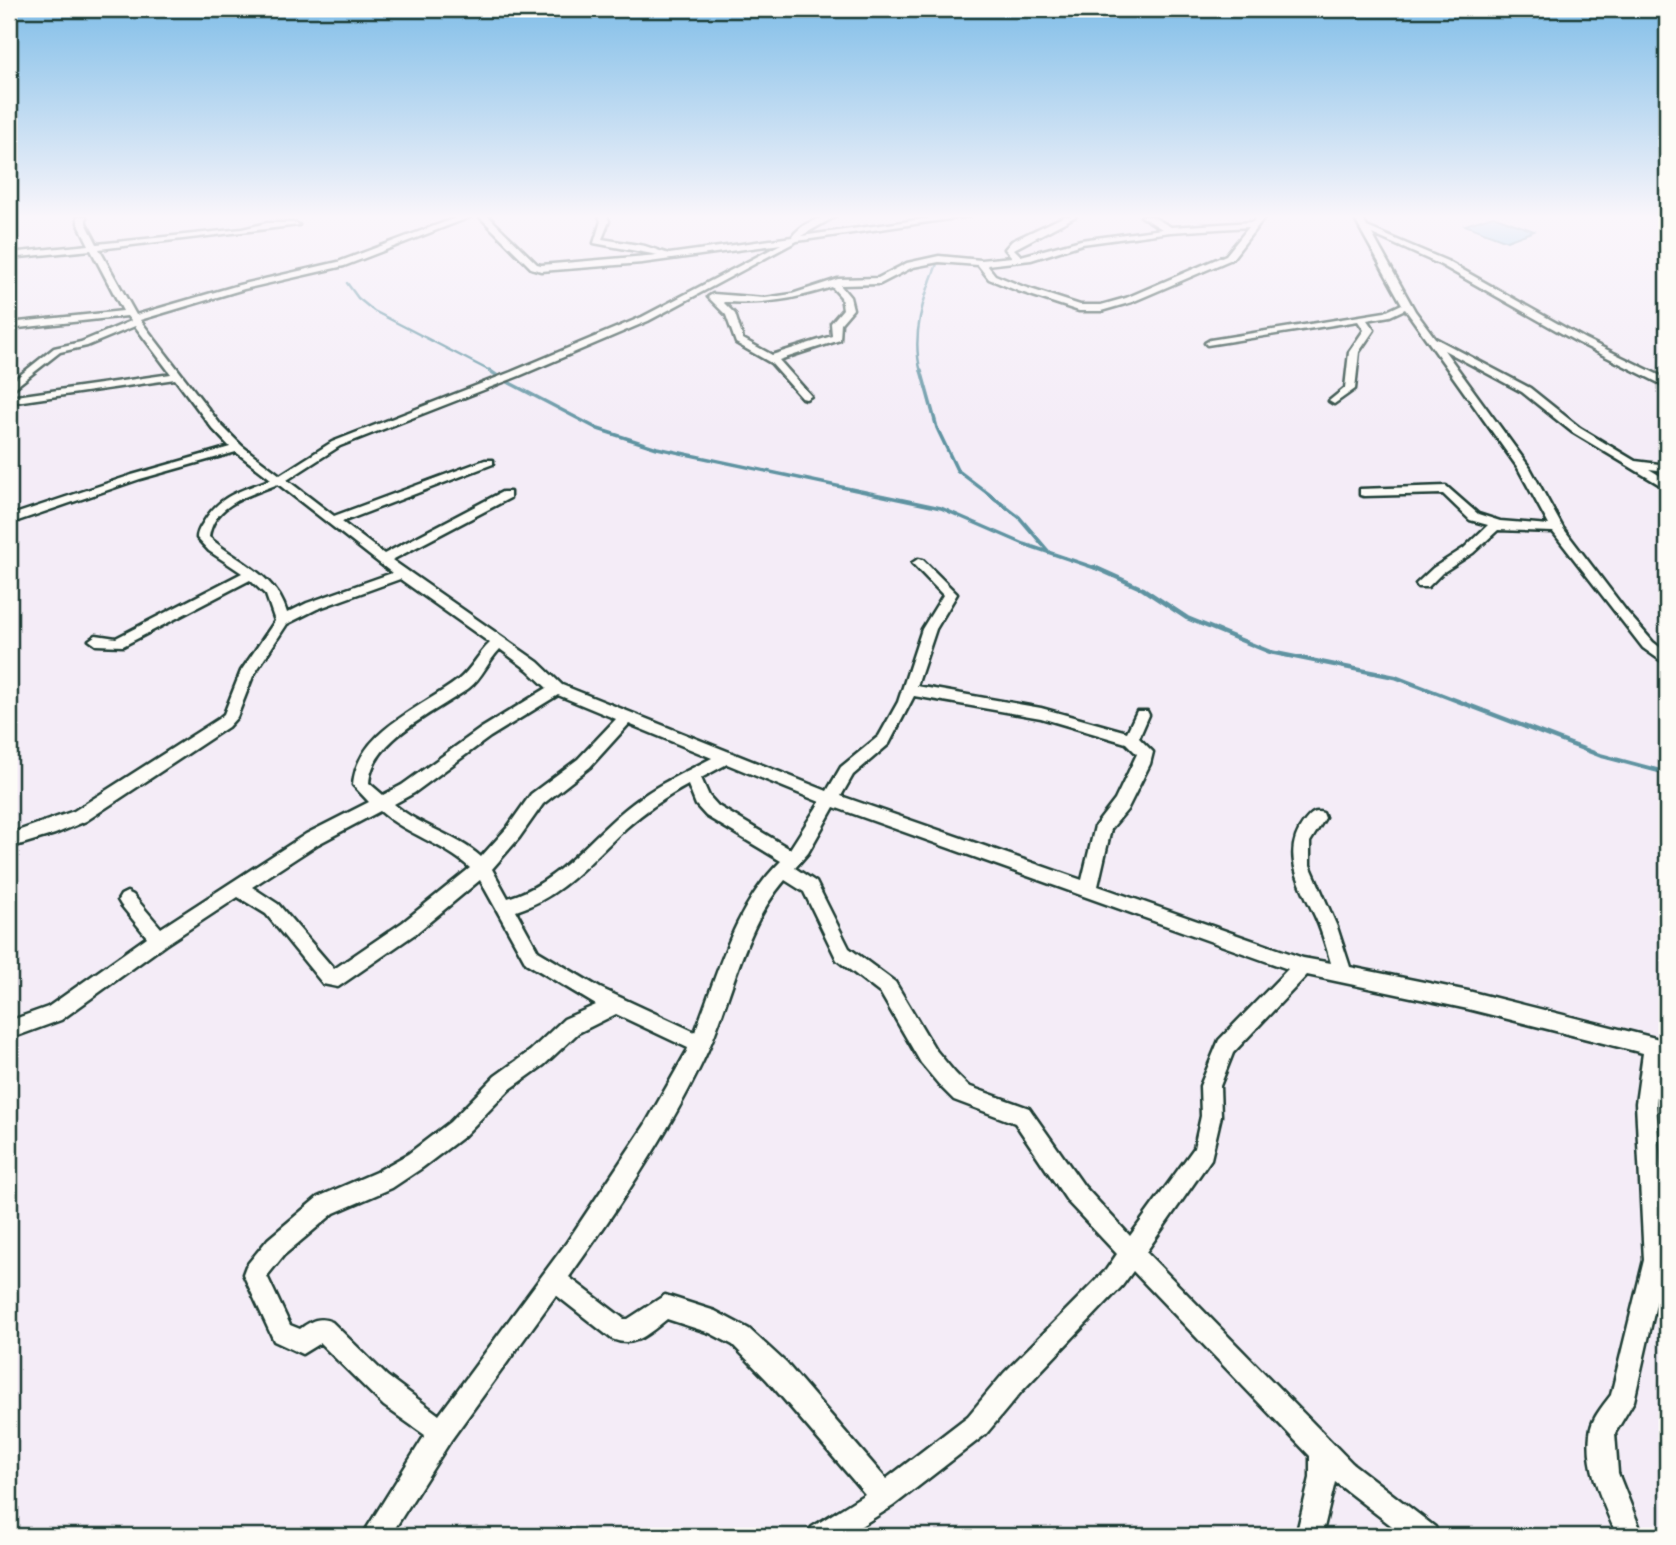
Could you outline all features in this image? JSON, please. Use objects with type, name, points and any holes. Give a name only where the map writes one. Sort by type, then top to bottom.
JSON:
[{"type":"street","points":[[117,288],[134,318],[159,348],[176,376],[238,448],[281,478],[402,574],[533,666],[557,689],[830,799],[1303,965],[1468,1000],[1661,1048],[1646,1102],[1655,1260],[1622,1401],[1606,1422],[1602,1433],[1605,1473],[1630,1536]]},
{"type":"street","points":[[9,389],[57,350],[84,344],[134,318],[238,288]]},
{"type":"street","points":[[715,299],[774,300],[816,288]]},
{"type":"street","points":[[771,359],[837,338],[836,323],[849,309],[838,288]]},
{"type":"street","points":[[1019,288],[1079,308],[1101,308],[1129,300],[1154,288]]},
{"type":"street","points":[[1398,288],[1407,305],[1524,468],[1557,529],[1622,615],[1648,645],[1667,660]]},
{"type":"street","points":[[1488,288],[1582,341],[1667,383]]},
{"type":"street","points":[[282,621],[274,594],[253,572],[219,552],[203,538],[202,533],[217,509],[226,501],[281,478],[344,440],[525,370],[645,319],[701,289],[715,299],[731,317],[739,341],[771,359],[806,396]]},
{"type":"street","points":[[1210,343],[1387,313],[1407,305]]},
{"type":"street","points":[[1334,401],[1350,389],[1354,352],[1369,331],[1360,317]]},
{"type":"street","points":[[9,326],[134,318]]},
{"type":"street","points":[[1431,339],[1526,390],[1558,417],[1667,485]]},
{"type":"street","points":[[9,400],[176,376]]},
{"type":"street","points":[[9,520],[136,477],[238,448]]},
{"type":"street","points":[[332,521],[489,462]]},
{"type":"street","points":[[1629,463],[1667,468]]},
{"type":"street","points":[[1364,492],[1446,490],[1468,514],[1499,525],[1557,529]]},
{"type":"street","points":[[383,559],[506,495]]},
{"type":"street","points":[[1423,584],[1436,569],[1464,554],[1484,533],[1499,525]]},
{"type":"street","points":[[375,1536],[442,1431],[554,1279],[652,1132],[700,1044],[746,924],[762,894],[811,835],[847,771],[884,740],[909,690],[922,646],[950,594],[918,563]]},
{"type":"street","points":[[96,640],[118,643],[253,572]]},
{"type":"street","points":[[9,841],[49,830],[80,816],[223,723],[229,717],[246,676],[282,621],[312,606],[402,574]]},
{"type":"street","points":[[499,642],[489,650],[473,676],[376,748],[360,779],[360,785],[401,820],[461,849],[482,868],[505,906],[524,948],[532,957],[582,988],[700,1044]]},
{"type":"street","points":[[9,1030],[54,1014],[159,939],[333,825],[408,789],[485,733],[557,689]]},
{"type":"street","points":[[909,690],[1041,713],[1131,739],[1141,747],[1145,757],[1121,805],[1103,825],[1089,888]]},
{"type":"street","points":[[1131,739],[1142,715]]},
{"type":"street","points":[[238,888],[272,909],[295,939],[334,979],[410,928],[482,868],[513,833],[537,799],[584,763],[626,717]]},
{"type":"street","points":[[505,906],[545,892],[636,810],[726,757]]},
{"type":"street","points":[[692,776],[702,800],[712,811],[787,864],[810,887],[843,954],[888,988],[928,1056],[947,1080],[961,1093],[978,1101],[1022,1115],[1076,1194],[1257,1380],[1323,1453],[1426,1536]]},
{"type":"street","points":[[1317,818],[1305,831],[1300,847],[1302,870],[1325,920],[1343,975]]},
{"type":"street","points":[[127,900],[159,939]]},
{"type":"street","points":[[821,1536],[884,1497],[977,1425],[1013,1382],[1133,1255],[1204,1152],[1211,1116],[1210,1086],[1226,1047],[1303,965]]},
{"type":"street","points":[[442,1431],[383,1391],[324,1331],[317,1331],[302,1342],[282,1333],[254,1275],[276,1247],[326,1205],[384,1180],[415,1161],[457,1129],[502,1083],[537,1058],[571,1026],[617,1004]]},
{"type":"street","points":[[554,1279],[620,1331],[632,1331],[665,1307],[726,1327],[778,1372],[884,1497]]},
{"type":"street","points":[[1309,1536],[1323,1478],[1323,1453]]},
{"type":"waterway","points":[[351,288],[374,311],[491,372]]},
{"type":"waterway","points":[[921,372],[918,331],[928,288]]},
{"type":"waterway","points":[[921,370],[937,428],[957,470],[1019,517],[1048,551]]},
{"type":"waterway","points":[[491,372],[499,377]]},
{"type":"waterway","points":[[506,381],[598,429],[657,448],[941,508],[1024,544],[1098,569]]},
{"type":"waterway","points":[[1094,567],[1143,589],[1187,618],[1270,652],[1395,677],[1599,755],[1667,773]]}]
